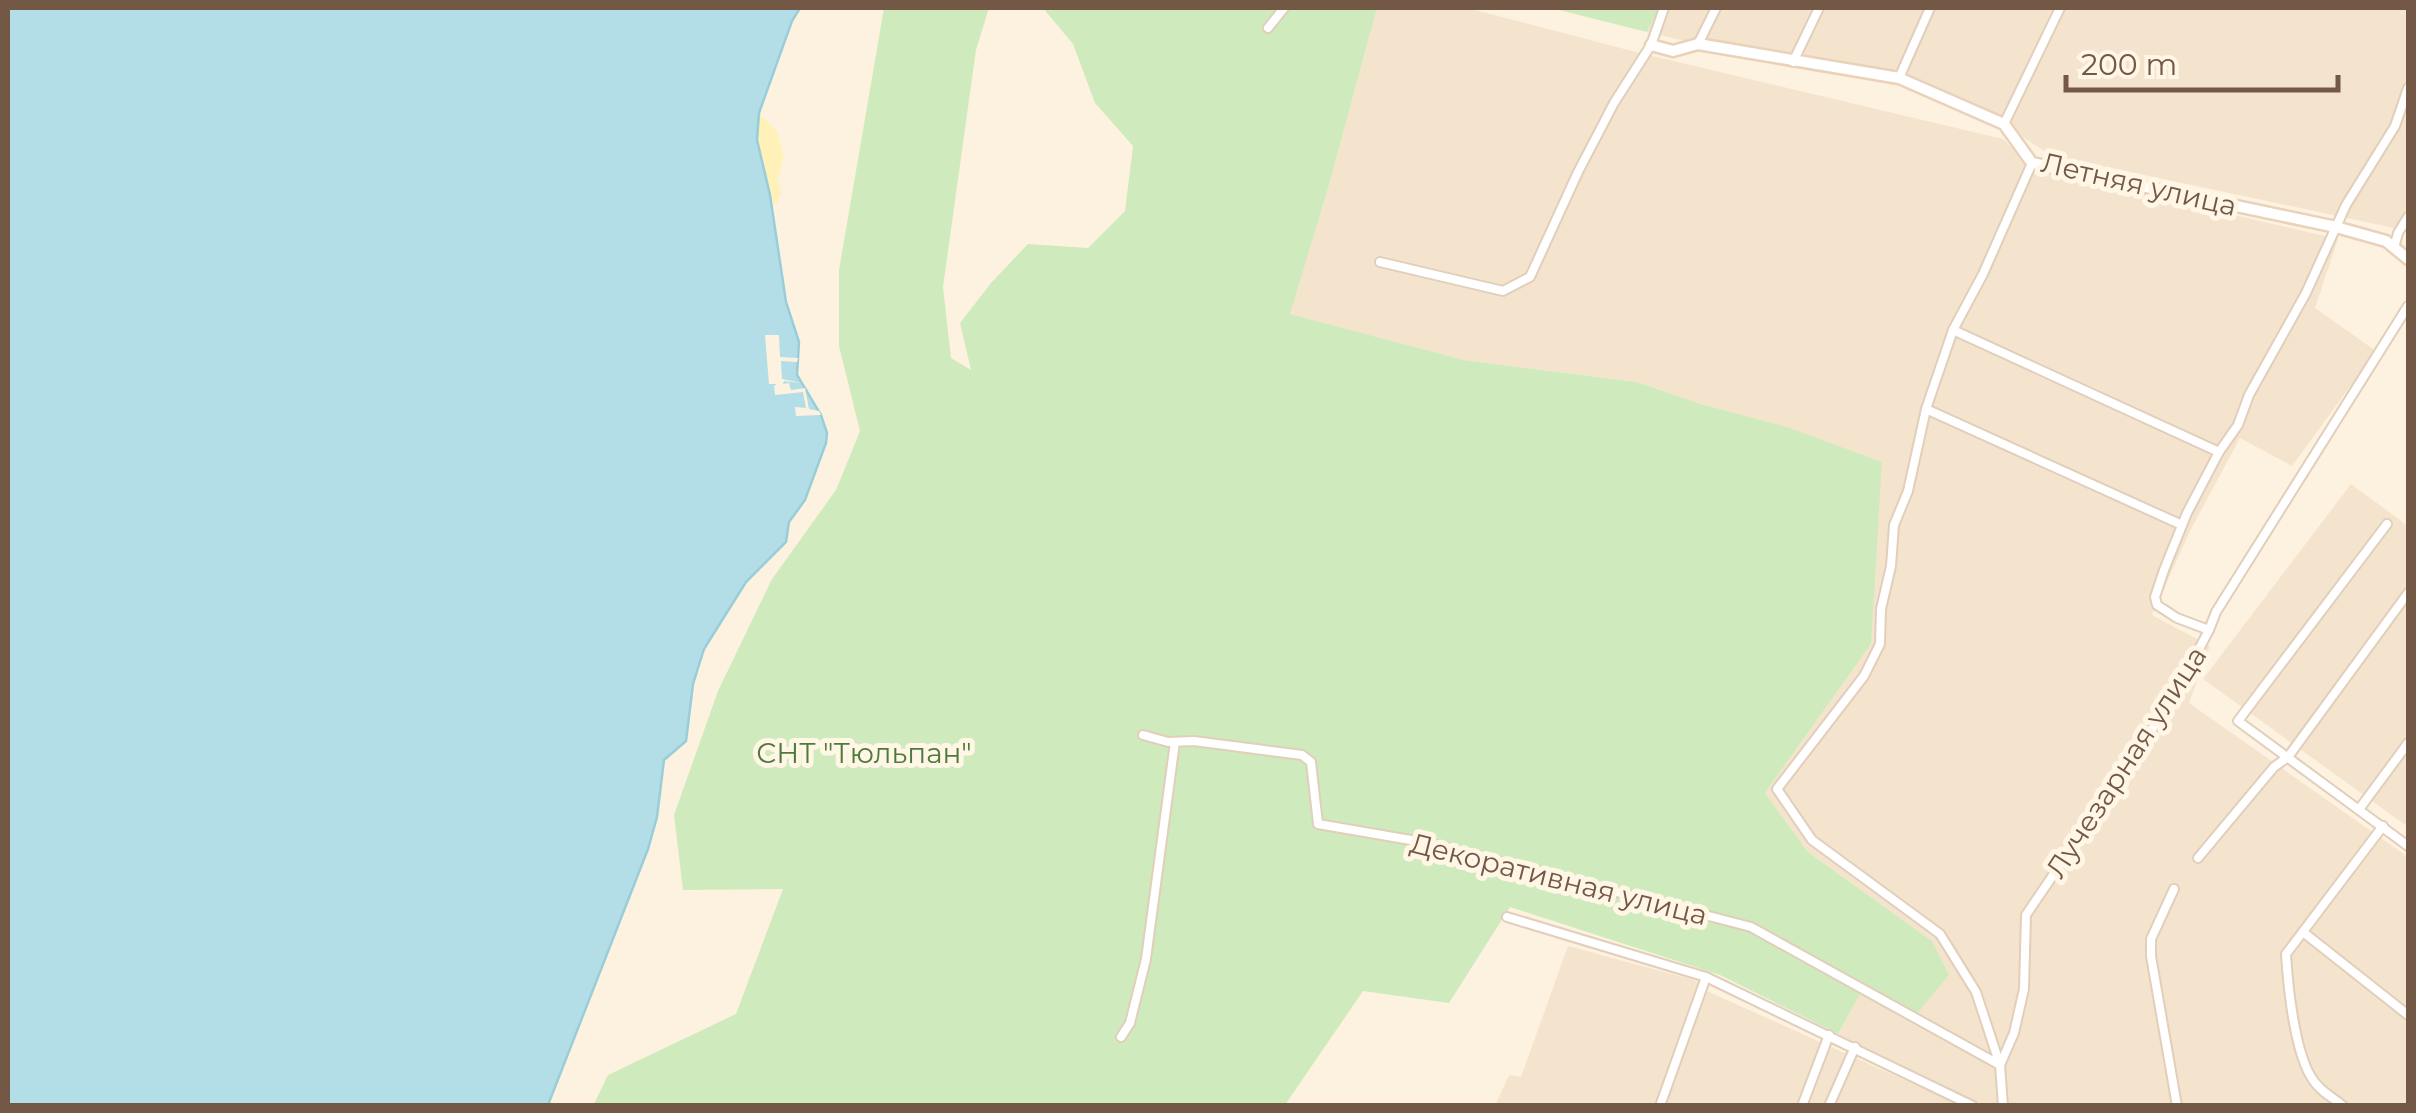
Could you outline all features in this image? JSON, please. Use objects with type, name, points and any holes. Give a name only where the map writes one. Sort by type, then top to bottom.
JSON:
[{"type":"street","points":[[1268,28],[1284,8]]},
{"type":"street","points":[[1380,262],[1502,291],[1530,276],[1614,103],[1651,45],[1664,8]]},
{"type":"street","points":[[1698,44],[1716,8]]},
{"type":"street","points":[[1792,62],[1819,8]]},
{"type":"street","points":[[1899,78],[1930,8]]},
{"type":"street","points":[[1651,45],[1673,50],[1698,44],[1899,78],[2004,124],[2060,8]]},
{"type":"street","name":"Лучезарная улица","points":[[2000,1065],[2014,1033],[2024,989],[2026,915],[2174,697],[2210,630],[2177,618],[2157,605],[2155,597],[2182,525],[2306,293],[2346,205],[2395,126],[2408,88]]},
{"type":"street","name":"Летняя улица","points":[[2004,124],[2032,163],[2336,227],[2381,239],[2408,259]]},
{"type":"street","points":[[2003,1106],[2000,1065],[1976,992],[1940,934],[1812,840],[1776,789],[1864,676],[1880,644],[1881,608],[1891,566],[1894,525],[1908,490],[1926,409],[1953,330],[1983,274],[2032,163]]},
{"type":"street","points":[[2394,248],[2408,217]]},
{"type":"street","points":[[2210,630],[2216,612],[2408,306]]},
{"type":"street","points":[[1953,330],[2219,452]]},
{"type":"street","points":[[1926,409],[2182,525]]},
{"type":"street","points":[[2386,524],[2238,721],[2408,846]]},
{"type":"street","points":[[2198,858],[2274,767],[2288,757],[2408,593]]},
{"type":"street","name":"Декоративная улица","points":[[1143,735],[1302,755],[1310,762],[1318,824],[1428,843],[1751,927],[2000,1065]]},
{"type":"street","points":[[1121,1037],[1130,1023],[1146,959],[1175,742]]},
{"type":"street","points":[[2360,808],[2408,743]]},
{"type":"street","points":[[2344,1106],[2316,1085],[2304,1059],[2286,954],[2383,826]]},
{"type":"street","points":[[2174,890],[2151,939],[2150,956],[2177,1106]]},
{"type":"street","points":[[1507,917],[1706,976],[1972,1106]]},
{"type":"street","points":[[2303,932],[2408,1014]]},
{"type":"street","points":[[1660,1106],[1706,976]]},
{"type":"street","points":[[1802,1106],[1830,1035]]},
{"type":"street","points":[[1829,1106],[1855,1047]]},
{"type":"shaded area","points":[[1377,8],[1467,8],[2003,139],[2028,164],[2040,170],[2338,239],[2315,308],[2376,351],[2292,466],[2240,438],[2190,531],[2152,615],[2210,646],[2189,703],[2408,857],[2408,1105],[1984,1105],[1838,1034],[1860,994],[1932,941],[1808,852],[1765,793],[1871,644],[1704,405],[1637,382],[1464,360],[1289,314]]},
{"type":"shaded area","points":[[1659,8],[2408,8],[2408,231],[2050,155],[2023,137],[2001,115],[1897,72],[1800,55],[1698,44],[1647,32]]},
{"type":"shaded area","points":[[2351,484],[2408,526],[2408,827],[2203,679]]},
{"type":"shaded area","points":[[1568,946],[1694,980],[1707,991],[1960,1105],[1495,1106],[1509,1075],[1521,1077]]},
{"type":"green space","name":"СНТ \"Тюльпан\"","points":[[884,8],[989,8],[976,50],[943,287],[951,358],[971,370],[960,323],[1028,244],[1088,248],[1125,211],[1133,146],[1095,103],[1073,44],[1043,8],[1377,8],[1290,314],[1464,360],[1637,382],[1787,427],[1882,462],[1871,644],[1765,793],[1808,852],[1932,941],[1949,975],[1910,1022],[1860,994],[1838,1034],[1720,975],[1510,907],[1449,1003],[1363,991],[1285,1105],[593,1106],[608,1075],[736,1014],[783,889],[683,890],[674,815],[718,691],[772,579],[836,490],[860,431],[839,346],[839,270]]},
{"type":"green space","points":[[1551,8],[1659,8],[1647,32]]},
{"type":"sand","points":[[759,113],[777,131],[784,157],[778,177],[781,193],[777,203],[770,205],[757,140]]},
{"type":"water","points":[[8,8],[800,8],[759,113],[757,140],[770,195],[786,302],[799,342],[797,375],[821,415],[826,443],[805,500],[789,522],[786,542],[746,582],[704,649],[693,684],[686,741],[664,760],[657,817],[648,849],[548,1105],[8,1105]]},
{"type":"pier","points":[[765,335],[779,335],[780,357],[798,358],[797,362],[781,361],[782,379],[802,383],[784,381],[783,384],[789,383],[791,390],[805,388],[809,409],[821,415],[796,416],[795,407],[806,408],[803,392],[775,395],[777,384],[769,384]]}]
